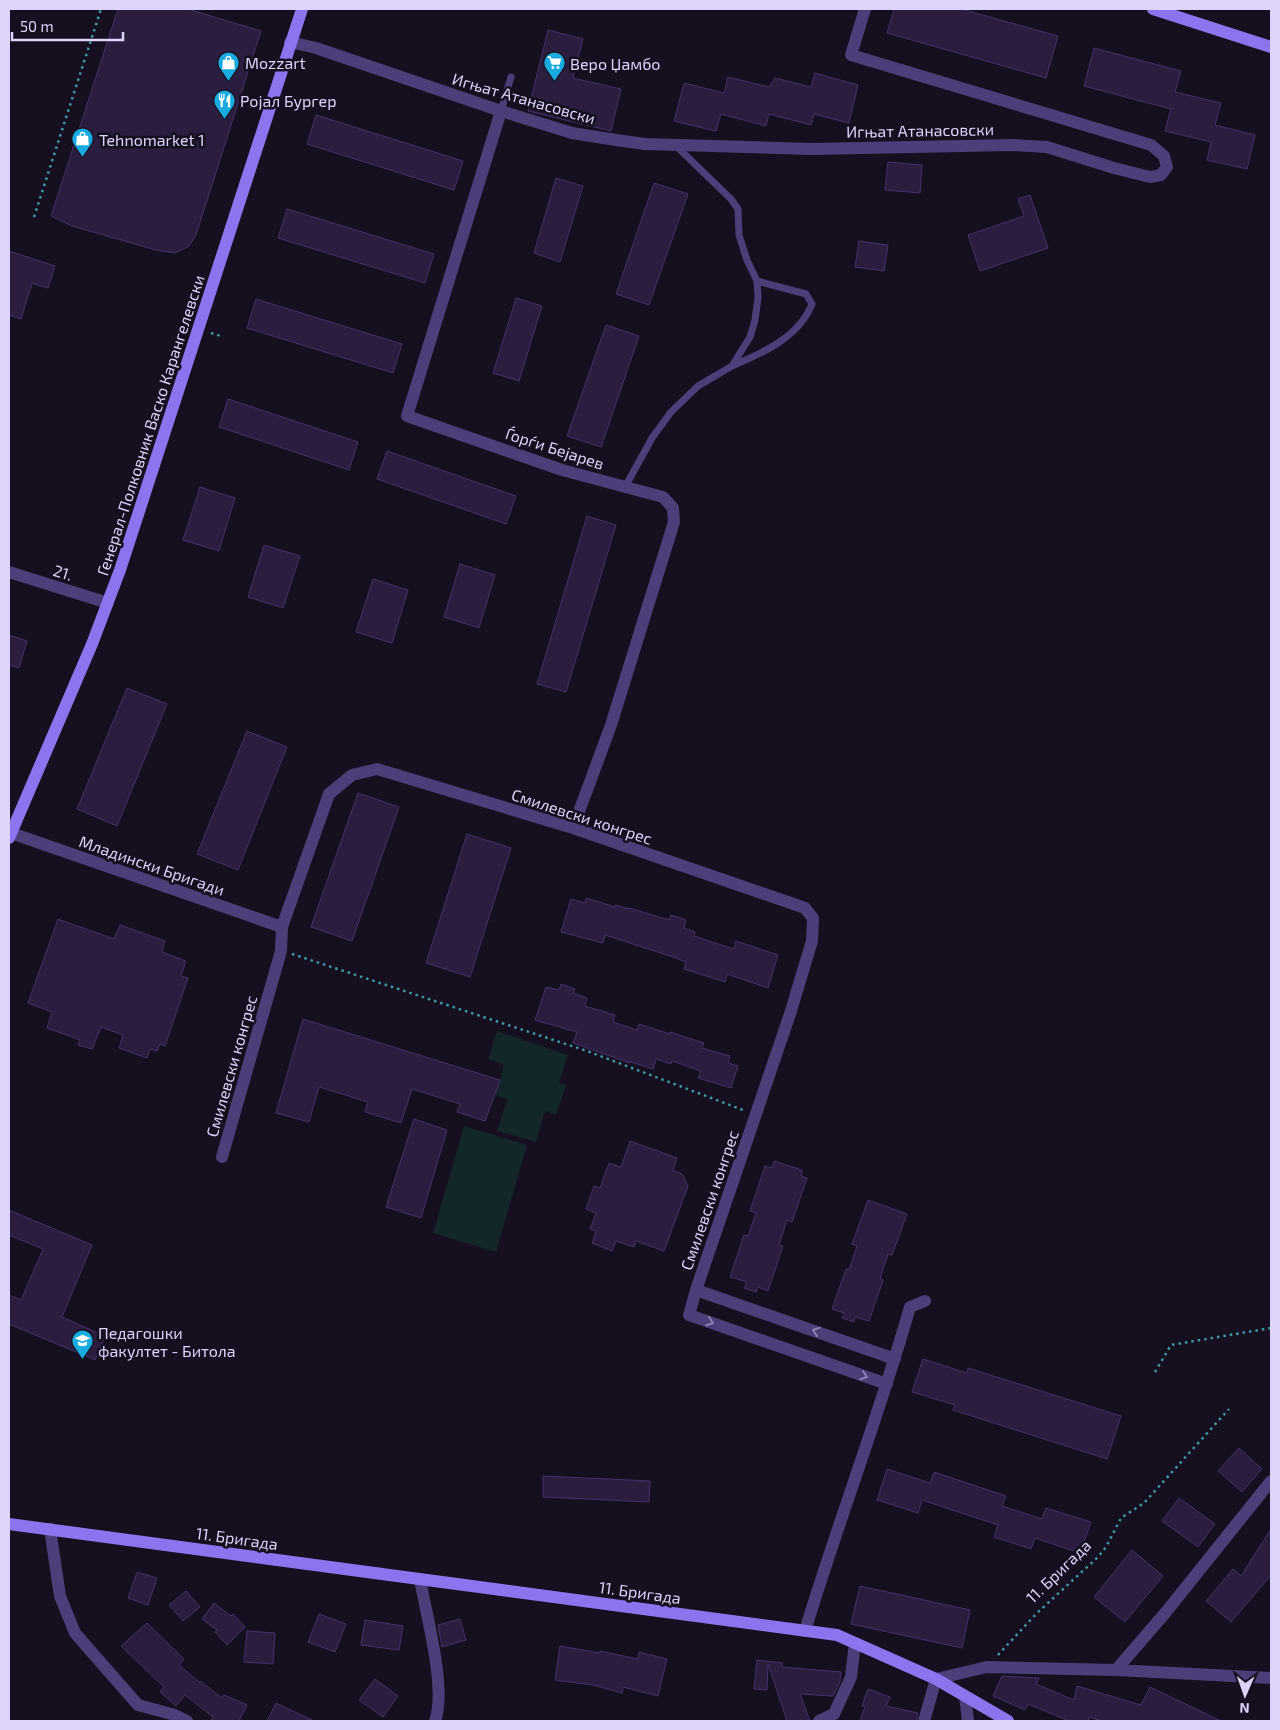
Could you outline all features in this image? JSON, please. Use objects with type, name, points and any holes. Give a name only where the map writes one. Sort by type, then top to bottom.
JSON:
[{"type":"main road","points":[[1153,9],[1271,48]]},
{"type":"main road","name":"Генерал-Полковник Васко Карангелевски","points":[[9,835],[108,603],[301,10]]},
{"type":"main road","name":"11. Бригада","points":[[9,1524],[837,1635],[936,1679],[1008,1721]]},
{"type":"street","name":"Игњат Атанасовски","points":[[290,42],[316,48],[572,133],[645,144],[811,148],[1012,145],[1047,147],[1150,177],[1161,175],[1167,167],[1164,156],[1151,145],[850,55],[865,9]]},
{"type":"street","name":"Ѓорѓи Бејарев","points":[[501,111],[407,416],[562,470],[664,497],[673,508],[674,522],[611,725],[573,828]]},
{"type":"street","name":"21.","points":[[9,572],[108,603]]},
{"type":"street","name":"Смилевски конгрес","points":[[222,1157],[281,951],[282,928],[329,794],[352,775],[376,769],[573,828],[805,908],[813,918],[812,940],[790,1014],[689,1315],[886,1384]]},
{"type":"street","name":"Младински Бригади","points":[[9,835],[282,928]]},
{"type":"street","name":"Смилевски конгрес","points":[[696,1290],[895,1359]]},
{"type":"street","points":[[805,1631],[895,1359],[910,1307],[925,1301]]},
{"type":"street","points":[[1116,1670],[1166,1612],[1271,1481]]},
{"type":"street","points":[[50,1529],[60,1596],[76,1634],[138,1705],[176,1715],[187,1721]]},
{"type":"street","points":[[420,1579],[440,1685],[435,1721]]},
{"type":"street","points":[[819,1721],[834,1714],[851,1677],[855,1643]]},
{"type":"street","points":[[924,1721],[936,1679],[987,1667],[1116,1670],[1271,1678]]},
{"type":"street","points":[[965,1696],[968,1721]]},
{"type":"lane","points":[[501,111],[511,77]]},
{"type":"lane","points":[[674,145],[731,199],[738,209],[739,235],[747,260],[757,281],[756,320],[750,337],[732,366]]},
{"type":"lane","points":[[625,487],[652,438],[672,412],[698,386],[732,366],[760,354],[782,341],[808,314],[812,304],[806,294],[757,281]]},
{"type":"path","points":[[34,218],[101,9]]},
{"type":"path","points":[[281,951],[586,1051],[756,1115]]},
{"type":"path","points":[[1155,1372],[1171,1345],[1271,1328]]},
{"type":"path","name":"11. Бригада","points":[[987,1667],[1036,1613],[1098,1557],[1106,1547],[1121,1518],[1144,1503],[1230,1409]]},
{"type":"green space","points":[[497,1031],[568,1055],[559,1083],[566,1085],[556,1115],[545,1111],[536,1142],[497,1131],[507,1099],[495,1095],[504,1065],[488,1059]]},
{"type":"green space","points":[[464,1126],[527,1145],[496,1252],[433,1233]]},
{"type":"building","points":[[118,9],[188,9],[261,31],[196,235],[189,246],[175,253],[156,250],[72,226],[51,216]]},
{"type":"building","points":[[894,9],[961,9],[1058,36],[1046,78],[887,33]]},
{"type":"building","name":"Веро Џамбо","points":[[548,30],[583,39],[573,78],[621,89],[611,131],[528,111]]},
{"type":"building","points":[[1094,48],[1181,71],[1175,92],[1221,103],[1215,125],[1255,135],[1247,169],[1207,160],[1211,142],[1165,131],[1171,109],[1084,86]]},
{"type":"building","points":[[815,73],[858,85],[849,123],[814,114],[811,125],[769,114],[766,126],[721,114],[716,131],[674,121],[684,83],[724,93],[728,77],[769,87],[775,78],[811,87]]},
{"type":"building","points":[[316,115],[463,161],[454,190],[307,144]]},
{"type":"building","points":[[888,162],[922,165],[920,193],[885,190]]},
{"type":"building","points":[[556,178],[583,186],[560,262],[534,253]]},
{"type":"building","points":[[654,183],[688,194],[649,305],[616,294]]},
{"type":"building","points":[[1030,195],[1048,248],[980,271],[968,235],[1024,216],[1018,199]]},
{"type":"building","points":[[287,209],[434,254],[425,283],[278,238]]},
{"type":"building","points":[[859,241],[888,245],[884,271],[855,267]]},
{"type":"building","points":[[9,251],[55,266],[48,288],[32,283],[21,319],[9,315]]},
{"type":"building","points":[[516,298],[542,306],[519,381],[493,373]]},
{"type":"building","points":[[256,299],[402,344],[393,373],[247,328]]},
{"type":"building","points":[[606,325],[639,336],[601,447],[567,436]]},
{"type":"building","points":[[228,399],[358,442],[349,470],[219,427]]},
{"type":"building","points":[[387,451],[516,496],[506,524],[377,479]]},
{"type":"building","points":[[200,487],[235,498],[219,551],[183,540]]},
{"type":"building","points":[[587,516],[616,525],[566,692],[537,684]]},
{"type":"building","points":[[264,545],[300,556],[283,608],[248,597]]},
{"type":"building","points":[[460,564],[495,575],[479,628],[444,617]]},
{"type":"building","points":[[373,579],[408,590],[392,643],[356,632]]},
{"type":"building","points":[[9,635],[27,641],[19,668],[9,665]]},
{"type":"building","points":[[127,688],[167,704],[117,826],[77,809]]},
{"type":"building","points":[[247,731],[287,747],[238,870],[197,854]]},
{"type":"building","points":[[358,793],[399,807],[352,941],[311,927]]},
{"type":"building","points":[[467,834],[511,848],[470,977],[426,963]]},
{"type":"building","points":[[586,898],[669,920],[671,915],[686,920],[684,928],[695,932],[694,936],[734,949],[736,941],[778,955],[768,988],[727,974],[725,982],[684,969],[686,962],[605,935],[603,943],[561,932],[571,899],[585,903]]},
{"type":"building","points":[[58,919],[114,939],[120,925],[165,941],[162,952],[186,961],[181,976],[188,978],[165,1046],[160,1044],[157,1051],[150,1049],[147,1058],[119,1048],[123,1035],[101,1027],[92,1049],[78,1045],[80,1040],[47,1028],[52,1012],[28,1003]]},
{"type":"building","points":[[561,984],[575,989],[573,993],[587,998],[585,1006],[615,1015],[613,1022],[637,1030],[639,1024],[670,1034],[670,1032],[704,1043],[702,1048],[730,1056],[728,1063],[738,1066],[731,1088],[698,1078],[701,1071],[672,1061],[671,1064],[656,1059],[653,1069],[630,1063],[573,1043],[577,1032],[535,1020],[546,987],[559,990]]},
{"type":"building","points":[[303,1019],[500,1080],[485,1121],[457,1112],[460,1104],[412,1089],[401,1123],[365,1112],[368,1102],[319,1087],[309,1122],[276,1113]]},
{"type":"building","points":[[414,1119],[447,1130],[421,1218],[386,1207]]},
{"type":"building","points":[[630,1141],[677,1158],[673,1170],[682,1174],[688,1186],[664,1251],[636,1241],[634,1247],[616,1241],[612,1251],[592,1243],[596,1231],[590,1229],[596,1213],[586,1209],[594,1186],[600,1188],[609,1163],[621,1167]]},
{"type":"building","points":[[774,1161],[802,1170],[801,1176],[807,1178],[792,1222],[787,1220],[779,1245],[783,1246],[768,1291],[758,1287],[756,1292],[744,1288],[747,1282],[730,1277],[744,1235],[748,1236],[756,1213],[750,1211],[765,1166],[772,1168]]},
{"type":"building","points":[[868,1200],[907,1214],[892,1255],[888,1254],[880,1279],[883,1280],[869,1321],[855,1317],[854,1322],[842,1318],[844,1313],[832,1309],[846,1269],[849,1270],[857,1246],[852,1244]]},
{"type":"building","points":[[9,1210],[92,1245],[62,1317],[105,1336],[95,1360],[9,1324],[9,1295],[21,1300],[43,1249],[9,1235]]},
{"type":"building","points":[[923,1359],[967,1373],[968,1368],[1121,1416],[1107,1459],[953,1410],[955,1405],[912,1392]]},
{"type":"building","points":[[1239,1448],[1262,1469],[1242,1492],[1218,1471]]},
{"type":"building","points":[[887,1469],[930,1483],[934,1472],[1006,1496],[1002,1506],[1042,1519],[1046,1508],[1091,1522],[1080,1553],[1035,1538],[1031,1549],[994,1537],[998,1525],[922,1500],[918,1513],[877,1500]]},
{"type":"building","points":[[543,1476],[650,1481],[649,1502],[543,1497]]},
{"type":"building","points":[[1179,1498],[1215,1524],[1198,1547],[1162,1521]]},
{"type":"building","points":[[1271,1529],[1271,1575],[1231,1622],[1206,1601],[1233,1569],[1241,1576]]},
{"type":"building","points":[[1132,1550],[1163,1576],[1125,1622],[1094,1597]]},
{"type":"building","points":[[137,1572],[157,1578],[148,1605],[128,1598]]},
{"type":"building","points":[[860,1586],[970,1610],[962,1648],[851,1624]]},
{"type":"building","points":[[186,1591],[200,1607],[183,1621],[169,1605]]},
{"type":"building","points":[[214,1603],[231,1616],[233,1614],[245,1627],[227,1645],[215,1632],[217,1630],[202,1619]]},
{"type":"building","points":[[319,1614],[346,1624],[335,1652],[308,1642]]},
{"type":"building","points":[[460,1619],[466,1640],[442,1647],[438,1625]]},
{"type":"building","points":[[365,1620],[403,1626],[399,1650],[361,1645]]},
{"type":"building","points":[[147,1623],[184,1659],[179,1665],[199,1682],[222,1698],[224,1695],[247,1705],[239,1721],[211,1721],[213,1717],[185,1695],[176,1706],[160,1692],[164,1687],[121,1646]]},
{"type":"building","points":[[247,1631],[275,1633],[273,1664],[244,1662]]},
{"type":"building","points":[[560,1646],[600,1653],[600,1651],[638,1659],[639,1652],[667,1659],[658,1696],[623,1687],[622,1693],[593,1685],[555,1680]]},
{"type":"building","points":[[757,1660],[782,1663],[782,1667],[841,1672],[840,1682],[833,1696],[800,1694],[810,1721],[787,1721],[768,1664],[767,1690],[754,1689]]},
{"type":"building","points":[[1002,1676],[1039,1678],[1036,1684],[1074,1700],[1077,1686],[1141,1705],[1150,1687],[1221,1721],[1102,1721],[1089,1717],[1088,1721],[1069,1721],[1028,1704],[1025,1710],[993,1696]]},
{"type":"building","points":[[375,1679],[398,1696],[383,1717],[359,1700]]},
{"type":"building","points":[[868,1689],[890,1697],[886,1706],[918,1713],[916,1721],[860,1721],[865,1707],[862,1706]]},
{"type":"building","points":[[276,1703],[314,1721],[267,1721]]},
{"type":"place","name":"Mozzart","points":[[229,81]]},
{"type":"place","name":"Веро Џамбо","points":[[554,82]]},
{"type":"place","name":"Ројал Бургер","points":[[224,119]]},
{"type":"place","name":"Tehnomarket 1","points":[[83,158]]},
{"type":"place","name":"Педагошки факултет - Битола","points":[[82,1360]]}]
